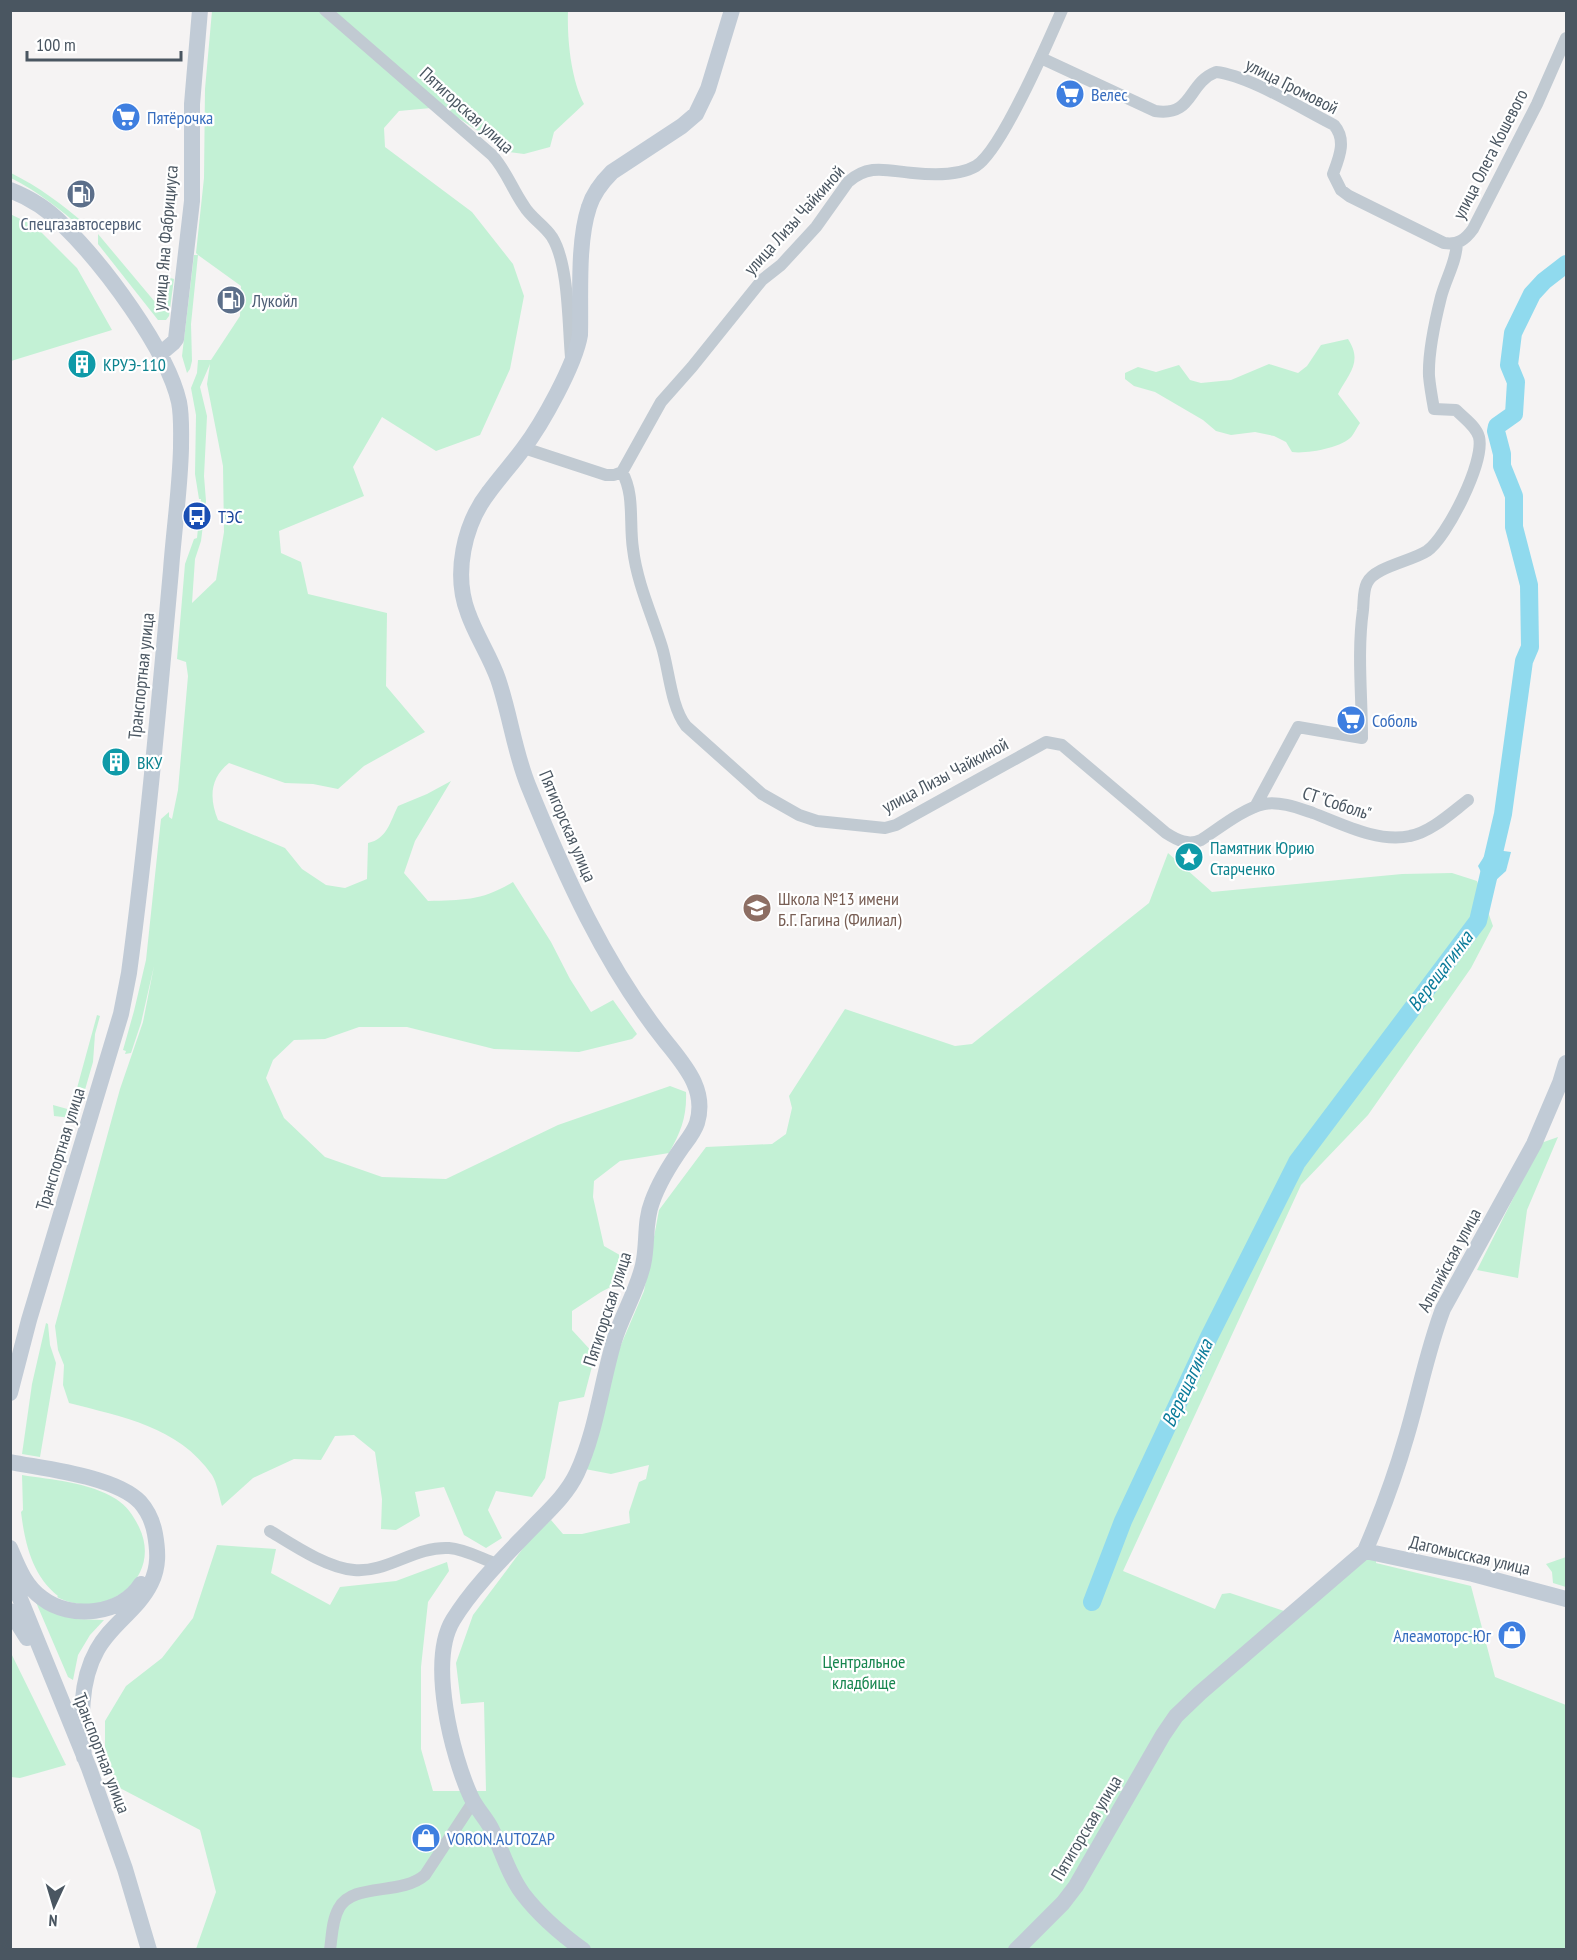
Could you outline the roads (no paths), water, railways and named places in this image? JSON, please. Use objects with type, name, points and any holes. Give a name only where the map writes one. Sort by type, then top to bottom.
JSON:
[{"type":"street","name":"улица Яна Фабрициуса","points":[[160,354],[173,343],[177,330],[192,201],[192,104],[200,10]]},
{"type":"street","name":"Пятигорская улица","points":[[325,10],[492,155],[503,168],[528,213],[553,239],[561,258],[564,277],[571,364]]},
{"type":"street","name":"Пятигорская улица","points":[[583,1950],[568,1939],[524,1895],[511,1874],[491,1829],[473,1802],[448,1725],[443,1682],[444,1653],[448,1630],[453,1620],[497,1564],[558,1501],[576,1476],[597,1412],[614,1340],[640,1278],[646,1250],[650,1206],[668,1169],[693,1132],[699,1119],[700,1104],[696,1083],[628,990],[568,879],[515,750],[500,684],[492,662],[472,625],[464,600],[461,576],[464,550],[474,513],[490,489],[524,448],[571,364],[579,341],[583,243],[588,208],[603,180],[612,172],[682,126],[696,114],[708,89],[732,10]]},
{"type":"street","name":"улица Лизы Чайкиной","points":[[1062,10],[1041,58],[992,150],[977,166],[968,170],[936,174],[904,173],[881,169],[862,173],[848,182],[816,227],[781,265],[762,280],[661,402],[622,472],[629,487],[633,550],[665,657],[680,717],[686,726],[737,773],[781,806],[817,822],[891,828],[1038,745],[1054,742],[1062,745],[1166,833],[1176,839],[1194,843]]},
{"type":"street","name":"улица Олега Кошевого","points":[[1255,807],[1298,727],[1362,738],[1359,650],[1366,584],[1374,574],[1424,553],[1433,546],[1447,528],[1472,476],[1479,457],[1480,440],[1474,427],[1456,410],[1434,409],[1430,361],[1441,296],[1454,263],[1457,243],[1473,229],[1537,104],[1566,38]]},
{"type":"street","name":"улица Громовой","points":[[1041,58],[1155,111],[1167,113],[1182,106],[1209,75],[1216,72],[1264,89],[1334,125],[1340,131],[1342,144],[1333,174],[1341,190],[1444,243],[1457,243]]},
{"type":"street","name":"Транспортная улица","points":[[10,190],[39,205],[62,224],[123,297],[160,354],[179,403],[181,422],[180,470],[162,667],[131,961],[121,1014],[28,1320],[10,1393]]},
{"type":"street","points":[[524,448],[606,474],[615,475],[622,472]]},
{"type":"street","name":"СТ \"Соболь\"","points":[[1194,843],[1255,807],[1266,804],[1284,804],[1362,832],[1399,837],[1412,836],[1425,830],[1468,800]]},
{"type":"street","name":"Альпийская улица","points":[[1365,1551],[1406,1439],[1432,1337],[1443,1309],[1534,1144],[1566,1063]]},
{"type":"street","points":[[10,1352],[28,1320]]},
{"type":"street","points":[[10,1462],[116,1486],[140,1502],[153,1525],[158,1557],[151,1583],[144,1596],[113,1628],[97,1650],[87,1674],[82,1710],[84,1757]]},
{"type":"street","points":[[10,1548],[24,1579],[41,1598],[63,1609],[98,1611],[132,1596],[140,1587],[151,1559],[153,1525]]},
{"type":"street","points":[[270,1531],[307,1553],[352,1570],[368,1570],[425,1550],[448,1548],[460,1550],[497,1564]]},
{"type":"street","name":"Пятигорская улица","points":[[1016,1950],[1076,1886],[1176,1716],[1365,1551]]},
{"type":"street","name":"Дагомысская улица","points":[[1365,1551],[1473,1574],[1566,1599]]},
{"type":"street","name":"Транспортная улица","points":[[10,1574],[84,1757],[125,1869],[149,1950]]},
{"type":"street","points":[[10,1611],[52,1678]]},
{"type":"street","points":[[330,1950],[333,1922],[344,1900],[372,1889],[400,1887],[417,1882],[425,1875],[473,1802]]},
{"type":"water","points":[[1489,849],[1511,852],[1506,871],[1496,880],[1483,876],[1478,866]]},
{"type":"waterway","name":"Верещагинка","points":[[1092,1602],[1123,1521],[1209,1337],[1297,1162],[1478,921],[1503,814],[1524,661],[1530,647],[1529,585],[1514,527],[1514,496],[1502,466],[1502,454],[1496,431],[1497,426],[1514,414],[1516,382],[1509,365],[1513,333],[1532,294],[1544,281],[1566,264]]},
{"type":"place","name":"Велес","points":[[1070,94]]},
{"type":"place","name":"Пятёрочка","points":[[126,117]]},
{"type":"place","name":"Спецгазавтосервис","points":[[81,194]]},
{"type":"place","name":"Лукойл","points":[[231,300]]},
{"type":"place","name":"КРУЭ-110","points":[[82,364]]},
{"type":"place","name":"ТЭС","points":[[197,516]]},
{"type":"place","name":"Соболь","points":[[1351,720]]},
{"type":"place","name":"ВКУ","points":[[116,762]]},
{"type":"place","name":"Памятник Юрию Старченко","points":[[1189,857]]},
{"type":"place","name":"Школа №13 имени Б.Г. Гагина (Филиал)","points":[[757,908]]},
{"type":"place","name":"Алеамоторс-Юг","points":[[1512,1635]]},
{"type":"place","name":"VORON.AUTOZAP","points":[[426,1838]]},
{"type":"park label","name":"Центральное кладбище","points":[[864,1671]]}]
